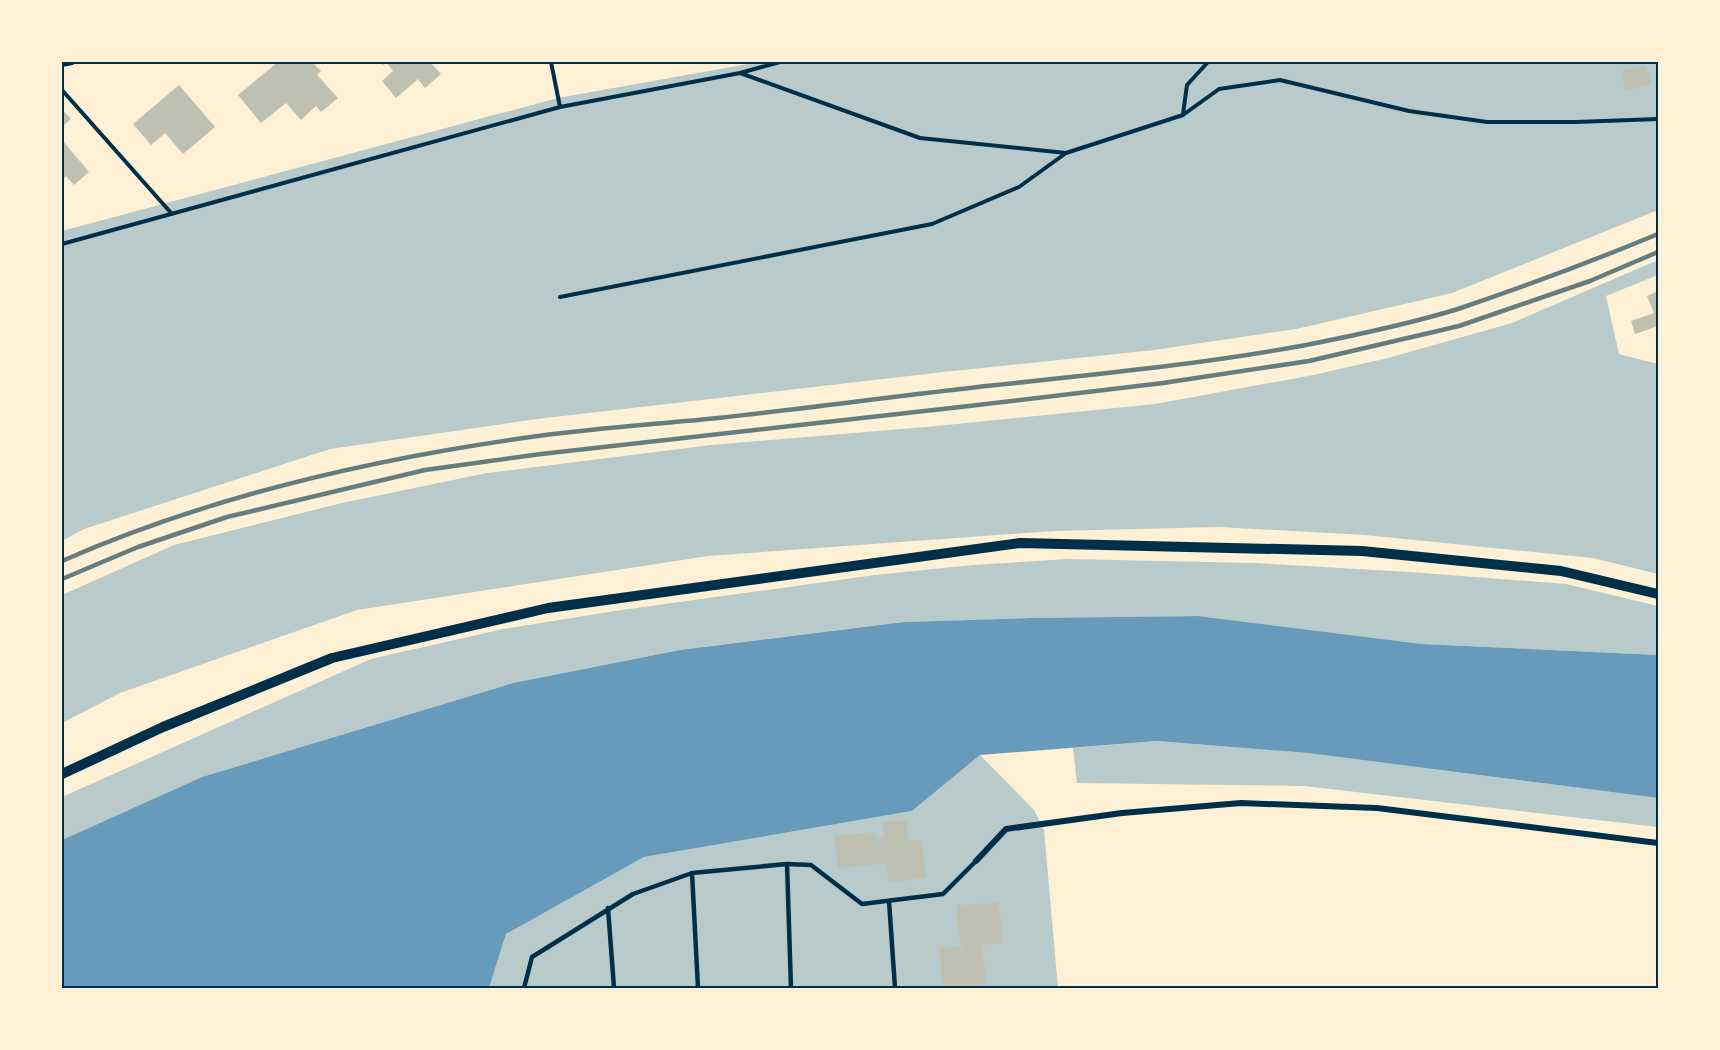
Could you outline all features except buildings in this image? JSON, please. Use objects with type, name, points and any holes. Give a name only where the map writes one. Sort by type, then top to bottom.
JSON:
[{"type":"street","points":[[62,64],[72,62]]},
{"type":"street","points":[[62,774],[163,727],[332,658],[548,608],[1020,543],[1362,551],[1561,571],[1659,594]]},
{"type":"street","points":[[976,861],[1006,829],[1122,813],[1241,803],[1377,808],[1659,843]]},
{"type":"lane","points":[[524,988],[532,957],[633,894],[692,873],[787,864],[811,865],[862,904],[944,894],[976,861]]},
{"type":"lane","points":[[787,864],[791,988]]},
{"type":"lane","points":[[692,873],[698,988]]},
{"type":"lane","points":[[889,901],[895,988]]},
{"type":"lane","points":[[608,908],[614,988]]},
{"type":"path","points":[[551,62],[560,107]]},
{"type":"path","points":[[62,244],[560,107],[740,73],[780,62]]},
{"type":"path","points":[[1183,115],[1187,85],[1208,62]]},
{"type":"path","points":[[740,73],[920,138],[1066,153]]},
{"type":"path","points":[[560,297],[932,224],[1019,187],[1066,153],[1183,115],[1219,89],[1280,81],[1409,111],[1486,122],[1659,119]]},
{"type":"path","points":[[62,90],[172,214]]},
{"type":"shaded area","points":[[759,62],[1658,62],[1658,210],[1452,293],[1296,329],[1154,350],[537,419],[330,449],[84,529],[62,541],[62,231],[558,98]]},
{"type":"shaded area","points":[[1658,260],[1658,275],[1606,296],[1619,354],[1658,364],[1658,574],[1593,558],[1365,535],[1219,527],[1054,531],[708,556],[357,610],[120,693],[62,723],[62,595],[174,545],[342,503],[487,473],[711,445],[937,426],[1155,404],[1313,375],[1388,358],[1512,323]]},
{"type":"shaded area","points":[[1068,559],[1254,563],[1566,584],[1658,606],[1658,655],[1422,644],[1198,616],[904,622],[680,650],[513,683],[202,777],[62,840],[62,797],[371,659],[503,629],[615,611],[875,575],[973,565]]},
{"type":"shaded area","points":[[1157,741],[1308,753],[1658,798],[1658,827],[1304,786],[1077,783],[1073,748]]},
{"type":"shaded area","points":[[980,755],[1034,810],[1044,830],[1058,988],[489,988],[506,934],[644,857],[912,811]]},
{"type":"water","points":[[1198,616],[1422,644],[1658,655],[1658,798],[1308,753],[1157,741],[980,755],[912,811],[644,857],[506,934],[489,988],[62,988],[62,840],[202,777],[513,683],[680,650],[904,622]]},
{"type":"railway","points":[[62,561],[119,538],[236,498],[356,468],[477,445],[560,433],[718,418],[1112,373],[1306,345],[1458,309],[1658,234]]},
{"type":"railway","points":[[62,579],[138,547],[227,517],[425,470],[541,454],[1163,383],[1309,361],[1459,326],[1590,281],[1658,252]]}]
